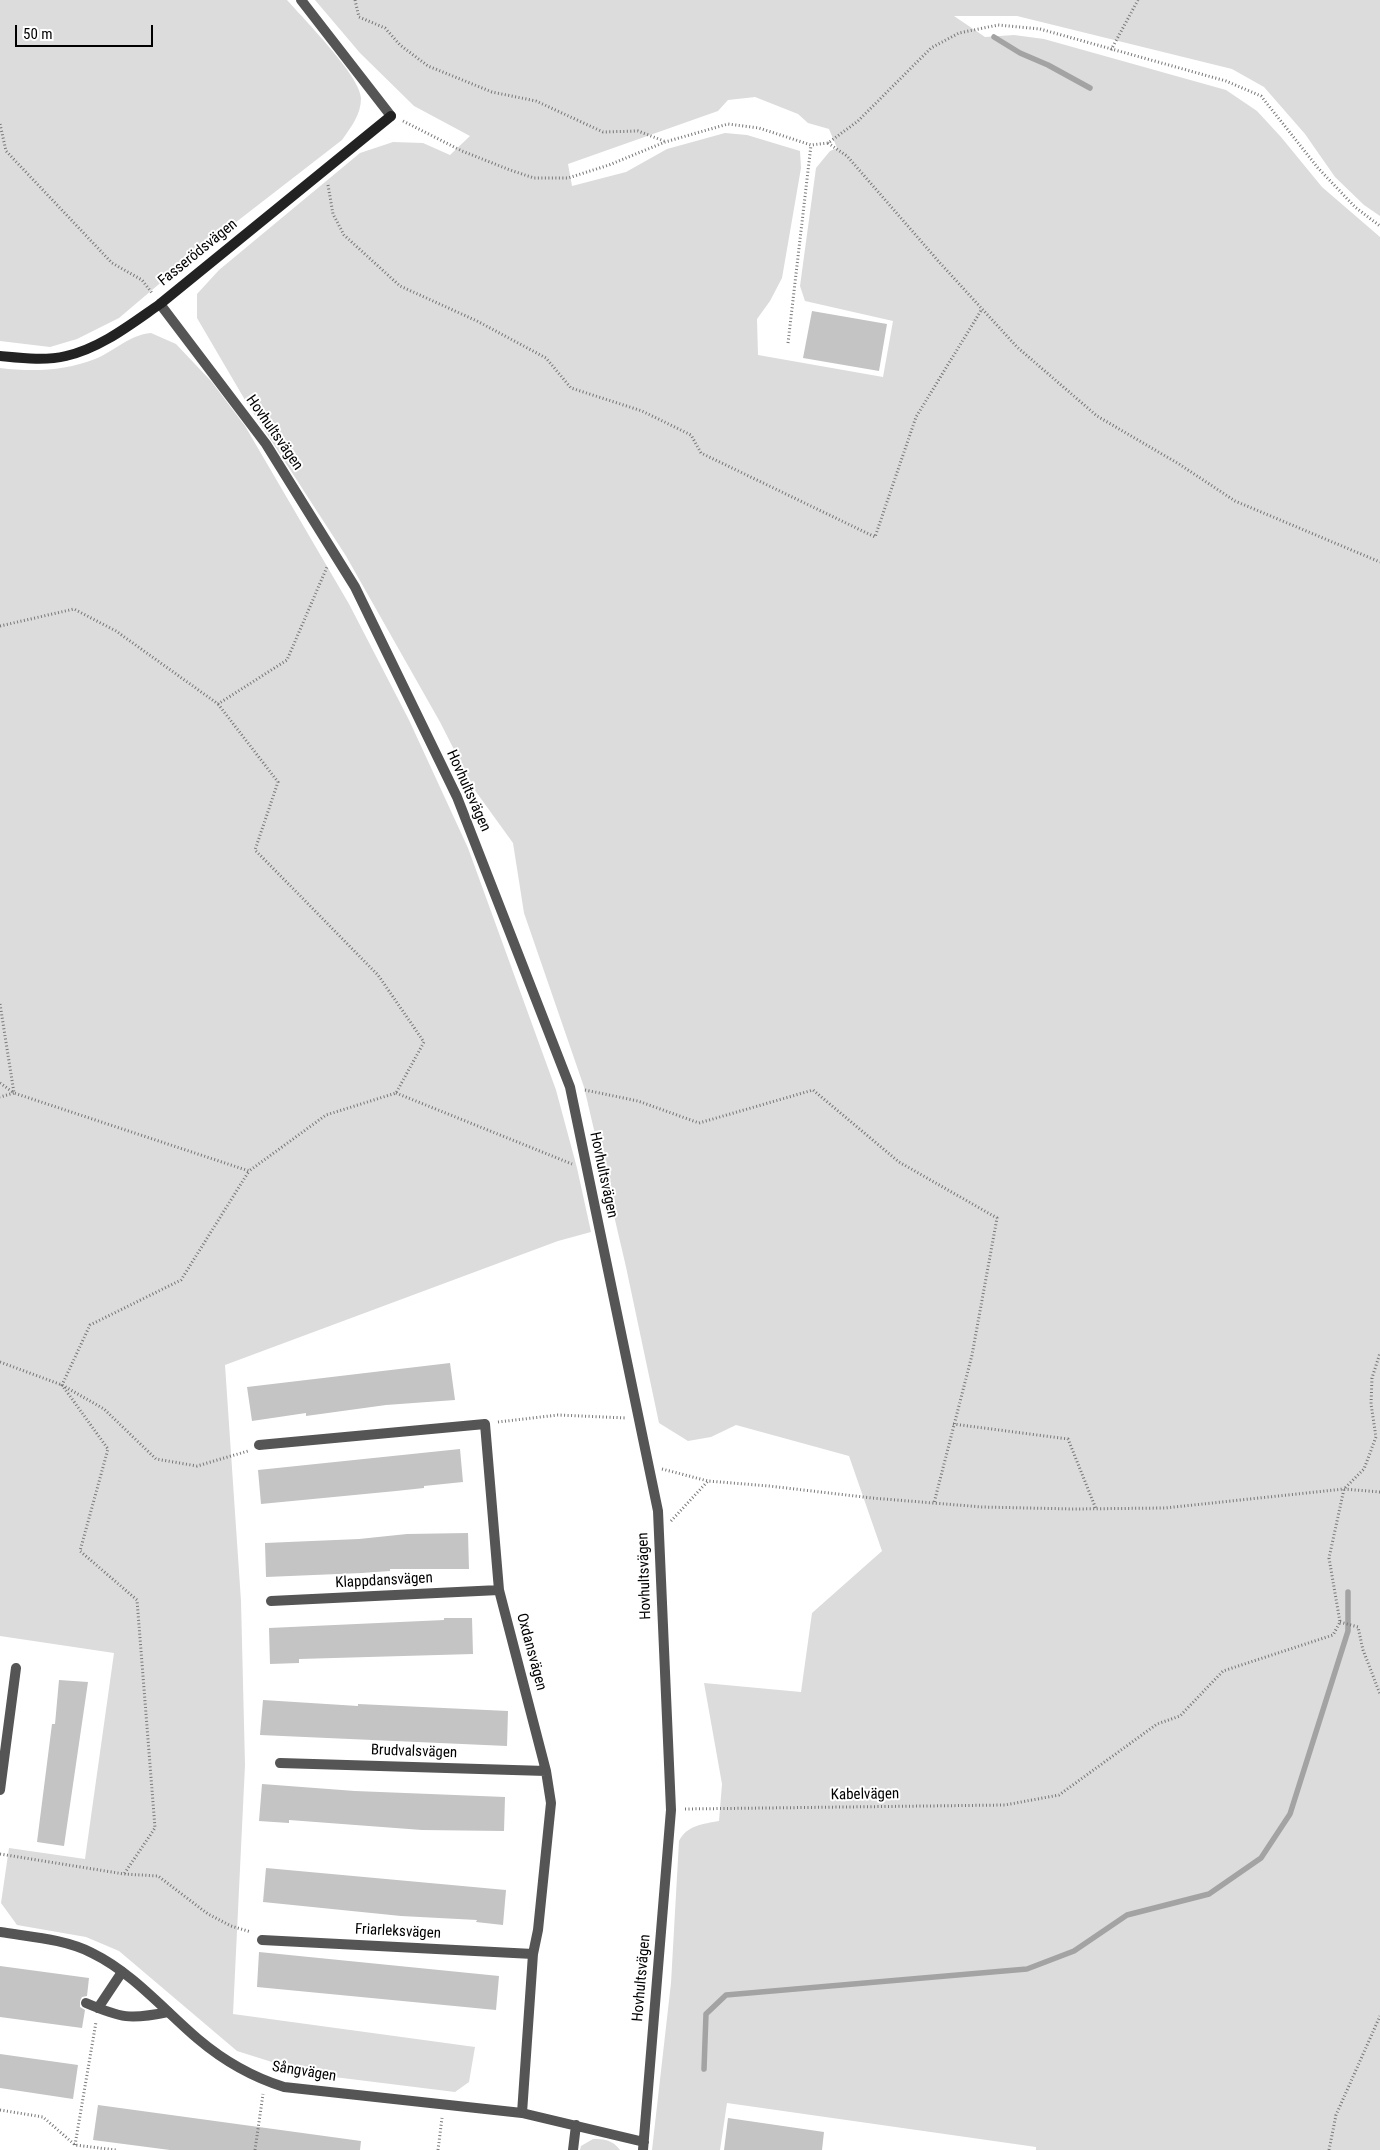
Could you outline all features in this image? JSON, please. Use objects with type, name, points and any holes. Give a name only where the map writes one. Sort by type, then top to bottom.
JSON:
[{"type":"street","points":[[301,0],[391,116]]},
{"type":"street","name":"Fasserödsvägen","points":[[0,356],[32,358],[65,356],[92,347],[124,329],[160,304],[391,116]]},
{"type":"street","name":"Hovhultsvägen","points":[[160,304],[266,444],[355,587],[457,797],[570,1087],[658,1511],[670,1810],[644,2146]]},
{"type":"street","points":[[259,1445],[485,1424]]},
{"type":"street","name":"Oxdansvägen","points":[[485,1424],[499,1590],[546,1771],[551,1803],[538,1930],[533,1954],[522,2113]]},
{"type":"street","name":"Klappdansvägen","points":[[271,1601],[499,1590]]},
{"type":"street","points":[[0,1790],[16,1668]]},
{"type":"street","name":"Brudvalsvägen","points":[[280,1763],[546,1771]]},
{"type":"street","name":"Sångvägen","points":[[0,1932],[71,1944],[92,1952],[122,1972],[200,2040],[234,2066],[265,2081],[284,2087],[522,2113],[576,2126],[644,2146]]},
{"type":"street","name":"Friarleksvägen","points":[[262,1940],[533,1954]]},
{"type":"street","points":[[98,2008],[122,1972]]},
{"type":"street","points":[[86,2003],[118,2016],[134,2018],[168,2012]]},
{"type":"street","points":[[572,2150],[576,2126]]},
{"type":"path","points":[[355,0],[359,17],[385,28],[400,45],[428,66],[492,92],[536,101],[603,132],[638,131],[664,142]]},
{"type":"path","points":[[1111,50],[1138,0]]},
{"type":"path","points":[[391,116],[462,150],[534,178],[568,178],[609,165],[664,142],[728,124],[759,128],[811,145],[828,142],[858,121],[931,48],[959,33],[998,24],[1040,29],[1226,81],[1261,96],[1324,174],[1355,207],[1380,226]]},
{"type":"path","points":[[0,124],[6,151],[112,263],[142,280],[160,304]]},
{"type":"path","points":[[828,142],[847,156],[1017,347],[1097,416],[1179,464],[1235,501],[1380,562]]},
{"type":"path","points":[[788,343],[811,145]]},
{"type":"path","points":[[326,170],[332,214],[344,235],[400,286],[476,321],[546,358],[571,388],[650,415],[691,435],[701,453],[875,537],[916,417],[982,309]]},
{"type":"path","points":[[218,704],[287,660],[334,553]]},
{"type":"path","points":[[0,626],[74,609],[116,632],[218,704],[278,782],[255,850],[378,975],[424,1042],[396,1093]]},
{"type":"path","points":[[0,1004],[14,1094]]},
{"type":"path","points":[[0,1083],[14,1094],[249,1171]]},
{"type":"path","points":[[570,1087],[638,1102],[700,1123],[812,1090],[899,1162],[997,1218],[972,1354],[934,1503]]},
{"type":"path","points":[[62,1385],[90,1326],[181,1280],[249,1171],[326,1115],[396,1093],[587,1170]]},
{"type":"path","points":[[0,1097],[14,1094]]},
{"type":"path","points":[[1380,1354],[1372,1378],[1371,1404],[1376,1437],[1364,1469],[1344,1489],[1329,1558],[1340,1622],[1358,1627],[1363,1650],[1380,1694]]},
{"type":"path","points":[[0,1362],[62,1385],[104,1409],[156,1459],[197,1466],[242,1454],[259,1445]]},
{"type":"path","points":[[62,1385],[108,1449],[80,1551],[137,1600],[155,1828],[124,1874]]},
{"type":"path","points":[[485,1424],[558,1415],[639,1419]]},
{"type":"path","points":[[953,1424],[1068,1439],[1096,1509]]},
{"type":"path","points":[[648,1465],[708,1482],[982,1507],[1165,1508],[1344,1489],[1380,1492]]},
{"type":"path","points":[[659,1535],[708,1482]]},
{"type":"path","name":"Kabelvägen","points":[[670,1810],[1005,1805],[1059,1796],[1157,1724],[1180,1716],[1223,1671],[1333,1635],[1340,1622]]},
{"type":"path","points":[[0,1854],[124,1874],[158,1876],[208,1914],[231,1926],[249,1931],[262,1940]]},
{"type":"path","points":[[75,2145],[98,2008]]},
{"type":"path","points":[[1329,2150],[1336,2115],[1380,2016]]},
{"type":"path","points":[[256,2150],[265,2081]]},
{"type":"path","points":[[438,2150],[443,2104]]},
{"type":"path","points":[[0,2110],[43,2117],[75,2145],[116,2150]]},
{"type":"shaded area","points":[[0,0],[287,0],[352,76],[358,88],[361,104],[355,120],[342,140],[191,257],[119,318],[77,339],[50,347],[0,341]]},
{"type":"shaded area","points":[[315,0],[1380,0],[1380,216],[1364,205],[1335,177],[1305,134],[1264,87],[1232,69],[1017,16],[954,16],[985,37],[1014,35],[1044,39],[1226,90],[1257,111],[1322,187],[1380,237],[1380,2150],[1036,2150],[1036,2147],[727,2103],[720,2150],[652,2150],[671,1983],[679,1841],[691,1828],[719,1821],[722,1784],[704,1683],[801,1692],[812,1613],[882,1551],[849,1456],[736,1425],[711,1437],[688,1441],[659,1423],[626,1267],[584,1087],[524,913],[513,843],[474,789],[440,722],[346,556],[245,400],[197,318],[197,294],[219,270],[360,153],[393,142],[423,143],[450,155],[470,136],[414,106],[360,53]],"holes":[[[755,97],[798,114],[808,123],[829,129],[837,148],[830,151],[816,168],[800,286],[805,301],[893,321],[883,377],[758,355],[757,319],[770,301],[782,278],[801,168],[800,151],[747,135],[725,133],[667,149],[626,172],[572,186],[568,164],[718,111],[728,100]]]},
{"type":"shaded area","points":[[151,333],[176,344],[211,381],[245,426],[349,604],[409,720],[468,848],[556,1090],[577,1168],[591,1232],[558,1241],[225,1365],[241,1601],[245,1765],[233,2014],[475,2047],[469,2082],[455,2092],[310,2074],[237,2051],[119,1951],[86,1937],[17,1925],[1,1903],[9,1848],[85,1859],[114,1653],[0,1636],[0,368],[48,370],[72,366],[95,359],[129,340]]},
{"type":"shaded area","points":[[593,2139],[608,2141],[620,2150],[580,2150],[581,2146]]},
{"type":"building","points":[[812,311],[887,324],[879,371],[803,358]]},
{"type":"building","points":[[450,1363],[455,1400],[386,1405],[306,1416],[306,1413],[252,1421],[247,1387]]},
{"type":"building","points":[[460,1449],[463,1482],[424,1486],[424,1488],[261,1504],[258,1470]]},
{"type":"building","points":[[468,1533],[469,1569],[390,1569],[390,1571],[362,1573],[266,1577],[265,1543],[359,1539],[407,1534]]},
{"type":"building","points":[[444,1618],[472,1618],[473,1654],[299,1659],[299,1663],[270,1664],[269,1628],[444,1620]]},
{"type":"building","points":[[59,1680],[88,1682],[64,1846],[37,1842],[52,1724],[55,1724]]},
{"type":"building","points":[[263,1700],[358,1706],[358,1704],[508,1711],[507,1746],[260,1735]]},
{"type":"building","points":[[262,1784],[355,1791],[505,1797],[504,1831],[422,1830],[289,1820],[289,1823],[259,1821]]},
{"type":"building","points":[[266,1868],[506,1890],[503,1925],[476,1922],[477,1920],[401,1916],[263,1902]]},
{"type":"building","points":[[259,1952],[499,1976],[496,2010],[257,1987]]},
{"type":"building","points":[[0,1966],[89,1978],[87,1996],[82,1997],[80,2001],[80,2007],[85,2010],[82,2028],[0,2017]]},
{"type":"building","points":[[0,2054],[78,2065],[73,2099],[0,2088]]},
{"type":"building","points":[[98,2105],[361,2141],[360,2150],[170,2150],[93,2140]]},
{"type":"building","points":[[728,2118],[824,2132],[822,2150],[724,2150]]},
{"type":"waterway","points":[[994,37],[1020,53],[1048,65],[1090,88]]},
{"type":"waterway","points":[[704,2069],[706,2014],[726,1995],[1027,1969],[1074,1951],[1127,1915],[1209,1894],[1261,1858],[1290,1814],[1348,1631],[1348,1592]]}]
